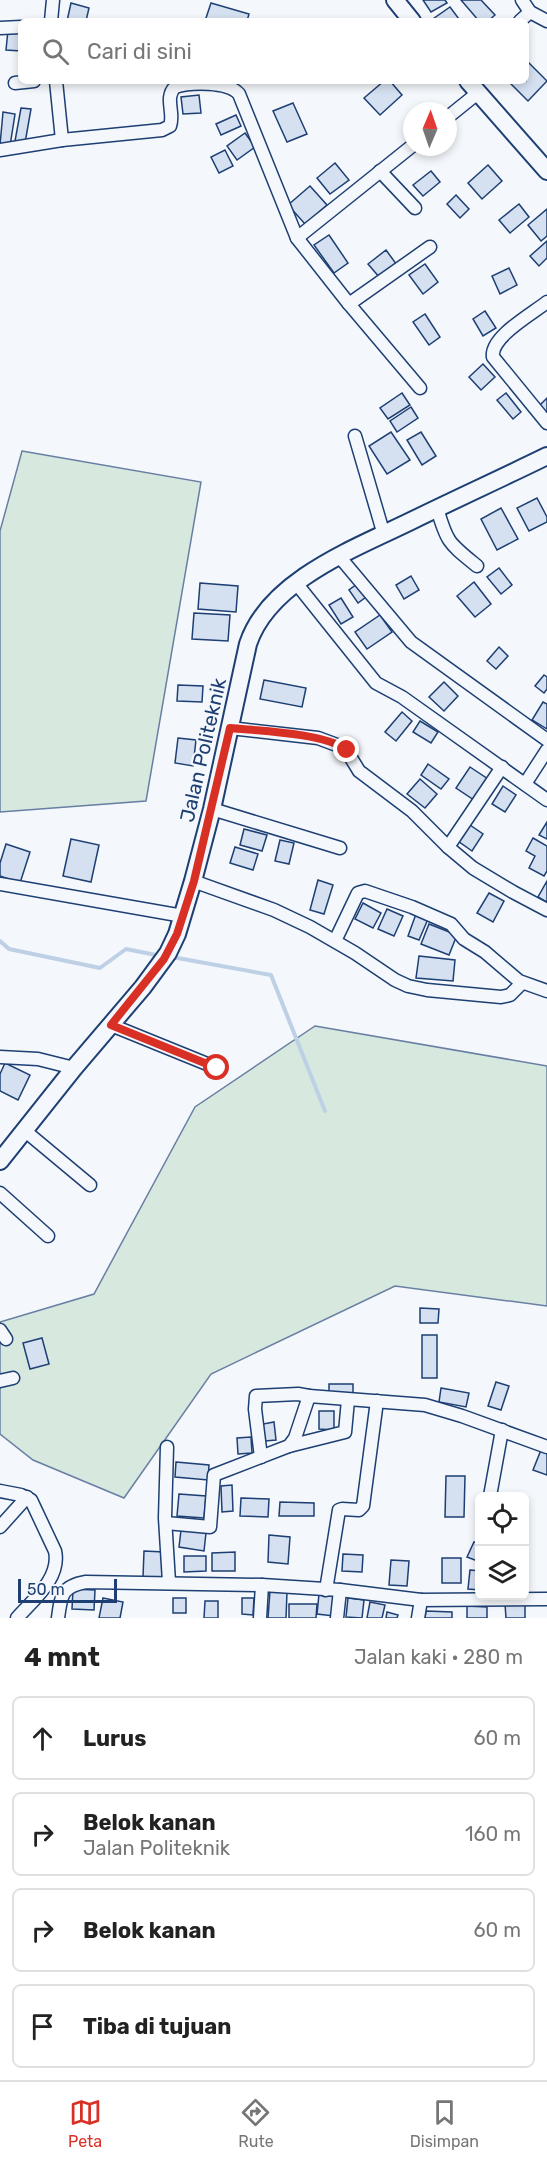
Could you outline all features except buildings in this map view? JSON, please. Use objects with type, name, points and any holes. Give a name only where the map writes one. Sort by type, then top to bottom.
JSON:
[{"type":"street","points":[[51,18],[53,0]]},
{"type":"street","points":[[395,0],[410,18]]},
{"type":"street","points":[[522,0],[525,17],[547,21]]},
{"type":"street","points":[[0,28],[18,27]]},
{"type":"street","points":[[56,84],[62,140]]},
{"type":"street","points":[[0,150],[62,140],[167,129],[172,121],[169,98],[175,87],[183,84]]},
{"type":"street","points":[[206,84],[232,87],[239,94],[297,238],[420,388]]},
{"type":"street","points":[[457,106],[473,87],[547,171]]},
{"type":"street","points":[[297,238],[403,153]]},
{"type":"street","points":[[380,171],[415,208]]},
{"type":"street","points":[[349,304],[430,247]]},
{"type":"street","points":[[545,307],[505,334],[492,353],[547,423]]},
{"type":"street","points":[[355,436],[384,534]]},
{"type":"street","name":"Jalan Politeknik","points":[[0,1161],[166,956],[183,916],[194,881],[252,633],[276,602],[296,583],[338,555],[547,456]]},
{"type":"street","points":[[438,508],[445,535],[451,544],[477,566]]},
{"type":"street","points":[[338,555],[411,642],[547,740]]},
{"type":"street","points":[[296,583],[376,683],[402,697],[547,800]]},
{"type":"street","points":[[230,728],[318,738],[345,748],[360,771],[412,811],[447,847],[473,868],[547,910]]},
{"type":"street","points":[[525,784],[547,750]]},
{"type":"street","points":[[447,847],[502,767]]},
{"type":"street","points":[[212,808],[340,848]]},
{"type":"street","points":[[194,881],[274,910],[334,941],[408,986],[501,997],[510,995],[522,983]]},
{"type":"street","points":[[0,884],[183,916]]},
{"type":"street","points":[[334,941],[358,893],[365,891],[412,907],[451,924],[464,939],[485,952],[522,983],[547,991]]},
{"type":"street","points":[[111,1025],[217,1068]]},
{"type":"street","points":[[0,1057],[38,1059],[74,1068]]},
{"type":"street","points":[[24,1130],[90,1185]]},
{"type":"street","points":[[0,1193],[48,1236]]},
{"type":"street","points":[[0,1382],[13,1378]]},
{"type":"street","points":[[261,1457],[255,1408],[256,1396],[298,1394],[425,1406],[547,1447]]},
{"type":"street","points":[[289,1446],[295,1438],[309,1396]]},
{"type":"street","points":[[166,1523],[210,1527],[214,1475],[289,1446],[345,1432],[348,1400]]},
{"type":"street","points":[[326,1590],[339,1510],[359,1510],[363,1506],[377,1401]]},
{"type":"street","points":[[491,1492],[502,1430]]},
{"type":"street","points":[[167,1446],[166,1523],[169,1582]]},
{"type":"street","points":[[0,1491],[27,1497],[33,1503],[55,1551],[56,1566],[50,1579],[17,1618]]},
{"type":"street","points":[[0,1527],[27,1497]]},
{"type":"street","points":[[58,1618],[64,1591],[69,1586],[86,1582],[262,1585],[340,1590],[422,1600],[475,1599]]},
{"type":"street","points":[[260,1618],[262,1585]]},
{"type":"street","points":[[337,1618],[340,1590]]},
{"type":"street","points":[[529,1599],[547,1599]]},
{"type":"street","points":[[418,1618],[422,1600]]},
{"type":"shaded area","points":[[22,451],[201,482],[146,801],[0,812],[0,531]]},
{"type":"shaded area","points":[[315,1026],[547,1066],[547,1306],[395,1286],[211,1374],[124,1498],[33,1460],[0,1434],[0,1322],[94,1294],[195,1107]]},
{"type":"waterway","points":[[0,941],[9,949],[100,968],[126,949],[161,956]]},
{"type":"waterway","points":[[172,957],[271,975],[325,1111]]},
{"type":"route","points":[[217,1068],[111,1025],[164,959],[177,934],[194,881],[230,728],[318,738],[340,745],[347,750]]}]
